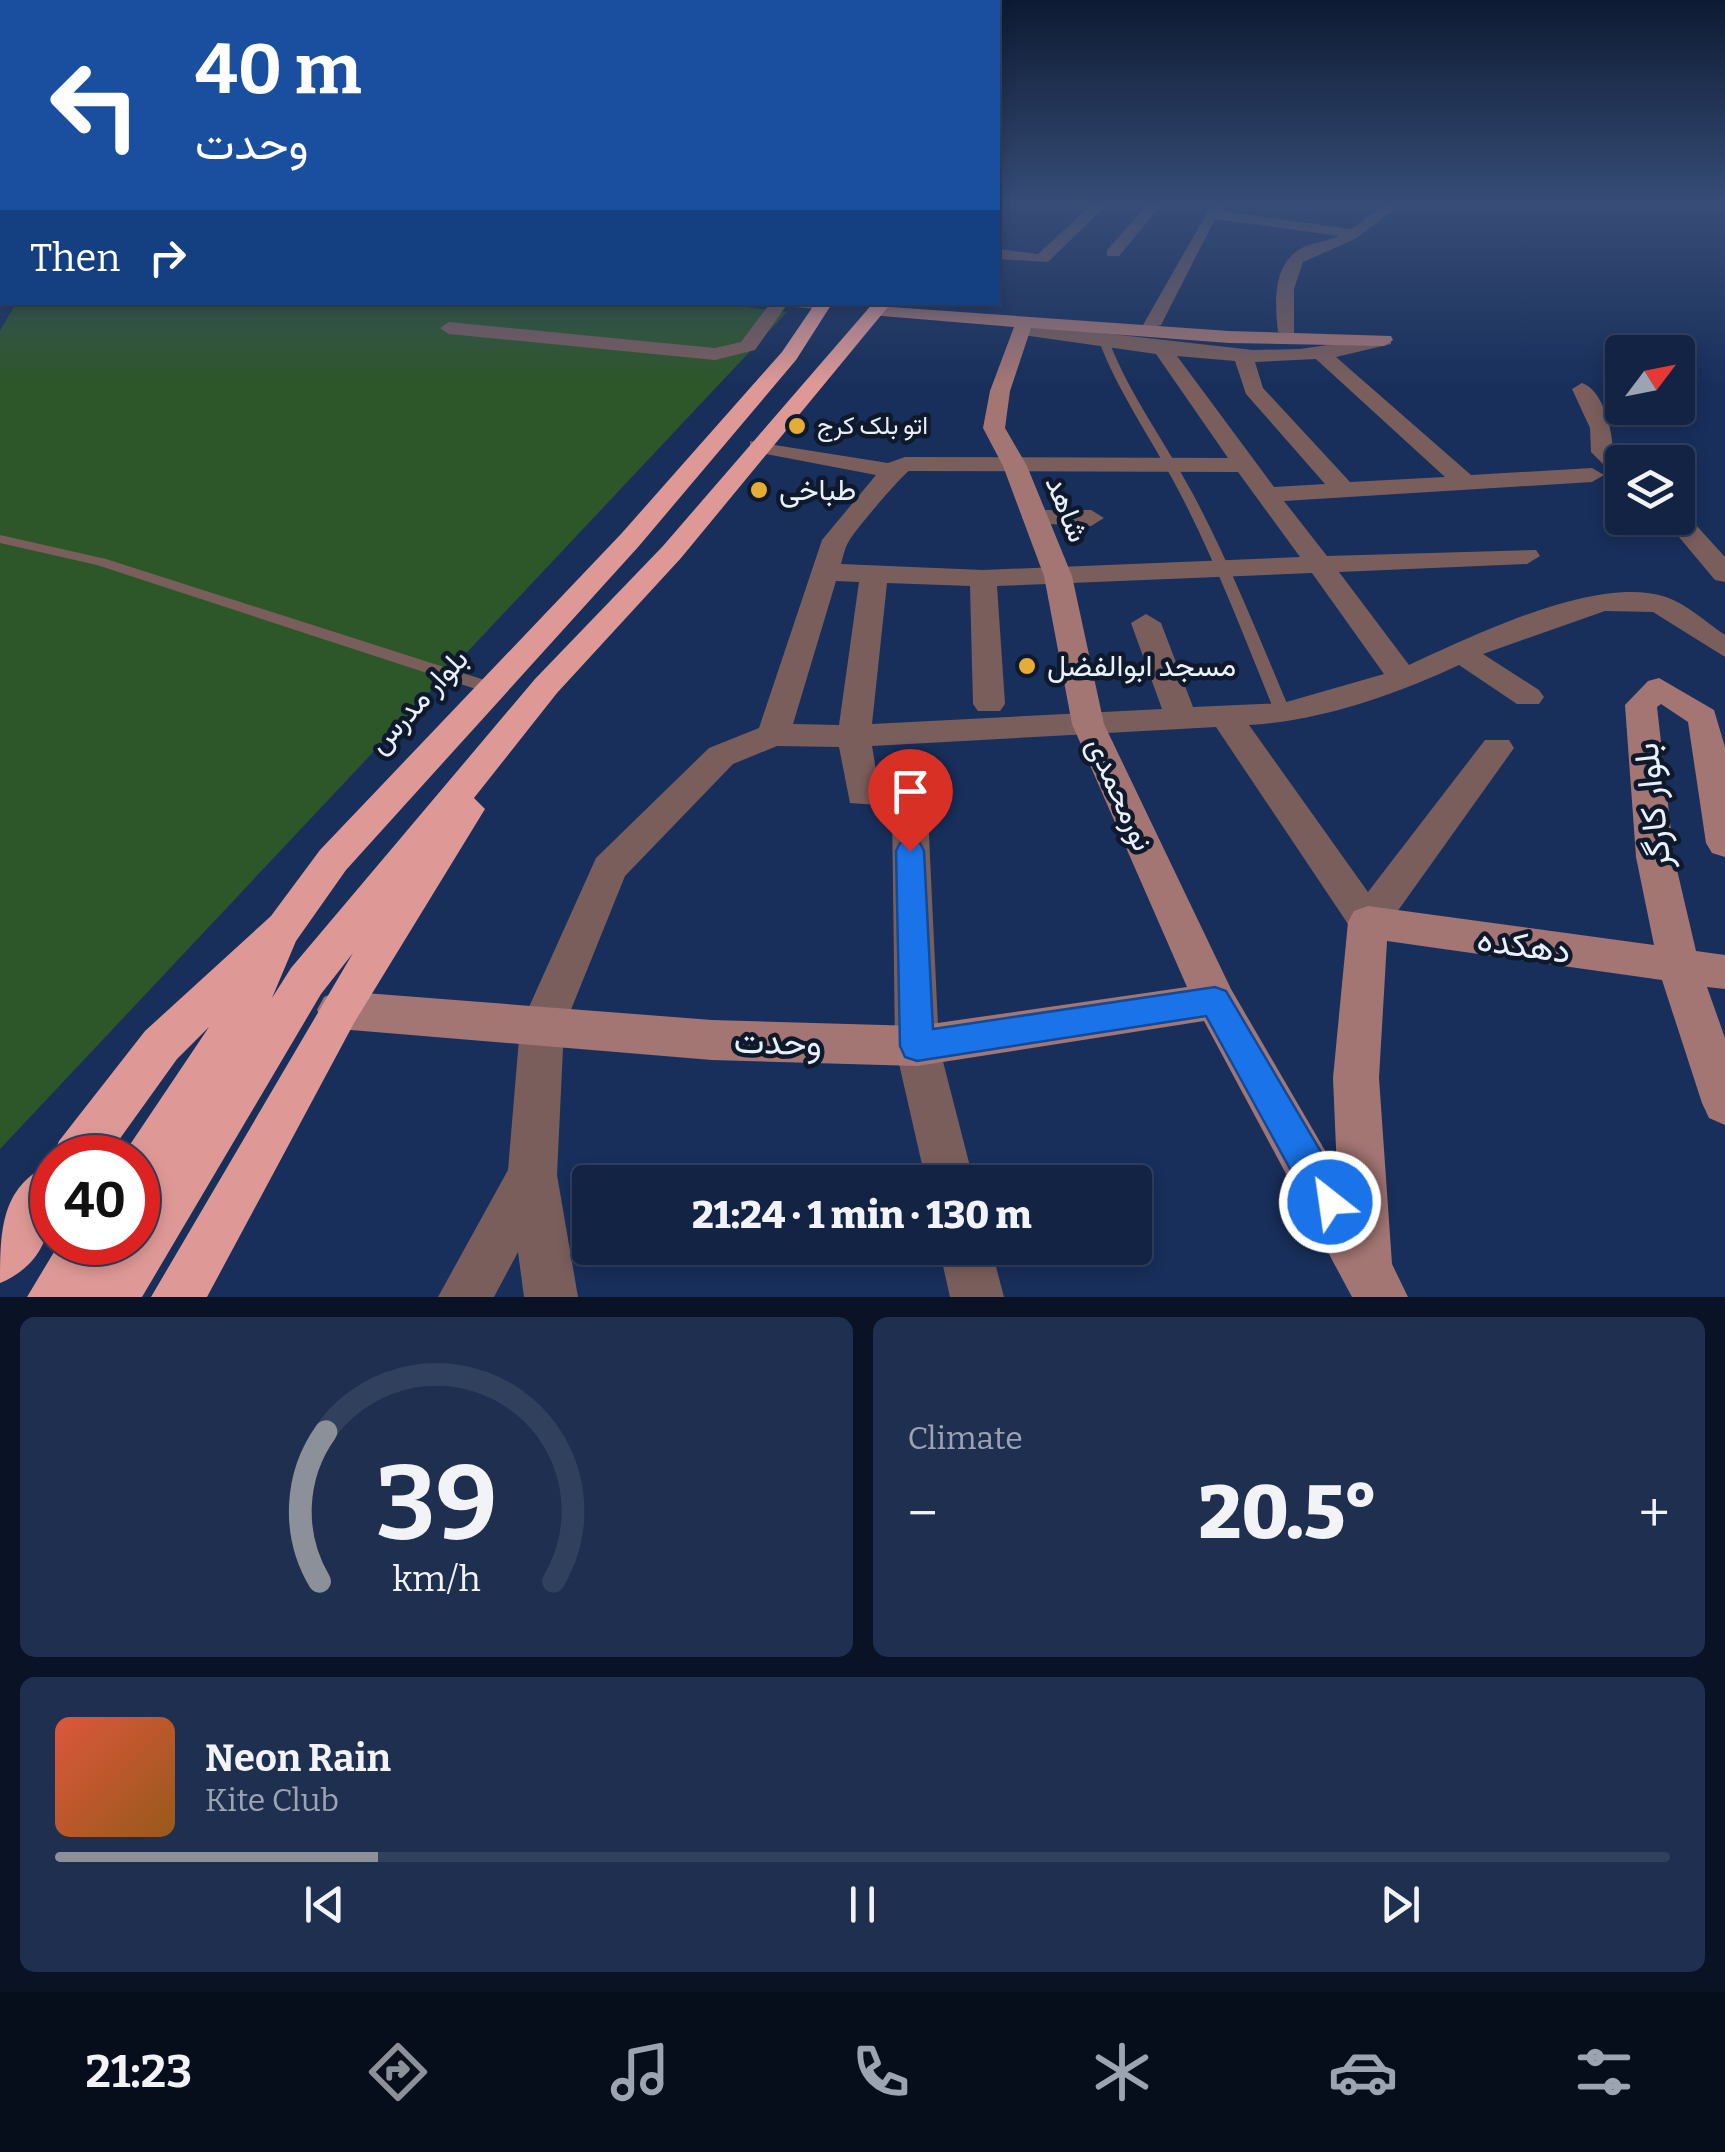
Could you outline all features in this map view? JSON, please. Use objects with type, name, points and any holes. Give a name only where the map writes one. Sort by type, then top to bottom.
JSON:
[{"type":"highway","name":"بلوار مدرس","points":[[93,1135],[161,1045],[285,927],[333,860],[630,540],[789,356],[812,305]]},
{"type":"highway","points":[[112,1297],[306,980],[546,686],[672,552],[758,446],[880,307]]},
{"type":"highway","points":[[178,1297],[339,1010],[546,686]]},
{"type":"highway","points":[[160,1140],[246,1008],[285,927]]},
{"type":"highway","points":[[0,1258],[30,1218]]},
{"type":"highway","points":[[54,1297],[76,1265]]},
{"type":"street","points":[[1152,325],[1181,265]]},
{"type":"street","points":[[1287,332],[1283,298],[1294,265]]},
{"type":"street","points":[[448,328],[716,354],[748,346],[778,305]]},
{"type":"street","points":[[970,305],[1004,312],[1152,325],[1384,340]]},
{"type":"street","points":[[880,307],[1160,348],[1324,356],[1384,340]]},
{"type":"street","points":[[1023,327],[1384,340]]},
{"type":"street","points":[[1015,466],[994,428],[1000,391],[1023,327]]},
{"type":"street","points":[[1160,348],[1241,465],[1323,565],[1402,679]]},
{"type":"street","points":[[1243,353],[1252,390],[1344,490]]},
{"type":"street","points":[[1324,356],[1465,482]]},
{"type":"street","points":[[1582,389],[1601,428],[1605,455]]},
{"type":"street","points":[[758,446],[891,470],[905,464],[1241,465]]},
{"type":"street","name":"شاهد","points":[[1015,466],[1058,576]]},
{"type":"street","points":[[773,734],[836,540],[871,502],[891,470]]},
{"type":"street","points":[[1264,494],[1592,475]]},
{"type":"street","points":[[1035,518],[1090,518]]},
{"type":"street","points":[[1691,535],[1725,574]]},
{"type":"street","points":[[824,572],[982,578],[1527,556]]},
{"type":"street","points":[[874,574],[854,736],[862,794],[909,794],[917,1046],[946,1165]]},
{"type":"street","name":"نورمحمدی","points":[[1058,576],[1088,724],[1215,1001],[1374,1283]]},
{"type":"street","points":[[982,578],[989,704]]},
{"type":"street","points":[[551,1297],[532,1176],[542,1027],[609,868],[721,756],[773,734],[854,736],[1282,713],[1402,679],[1460,653],[1602,602],[1660,604],[1725,648]]},
{"type":"street","points":[[1146,622],[1182,720]]},
{"type":"street","points":[[1460,653],[1528,696]]},
{"type":"street","name":"بلوار کارگر","points":[[1725,843],[1703,717],[1659,688],[1642,705],[1655,857],[1679,968],[1725,1103]]},
{"type":"street","points":[[1226,717],[1368,922]]},
{"type":"street","points":[[1374,1283],[1356,1078],[1368,922],[1497,748]]},
{"type":"street","name":"دهکده","points":[[1368,922],[1725,972]]},
{"type":"street","name":"وحدت","points":[[339,1010],[712,1040],[917,1046],[1215,1001]]},
{"type":"street","points":[[466,1297],[532,1176]]},
{"type":"street","points":[[969,1265],[977,1297]]},
{"type":"lane","points":[[1104,341],[1113,368],[1172,466],[1224,570],[1282,713]]},
{"type":"lane","points":[[0,539],[119,567],[491,688]]},
{"type":"green space","points":[[15,305],[731,305],[787,312],[0,1149],[0,331]]},
{"type":"place","name":"اتو بلک کرج","points":[[797,426]]},
{"type":"place","name":"طباخی","points":[[759,490]]},
{"type":"place","name":"مسجد ابوالفضل","points":[[1027,666]]},
{"type":"route","points":[[910,851],[917,1046],[1215,1001],[1330,1202]]}]
